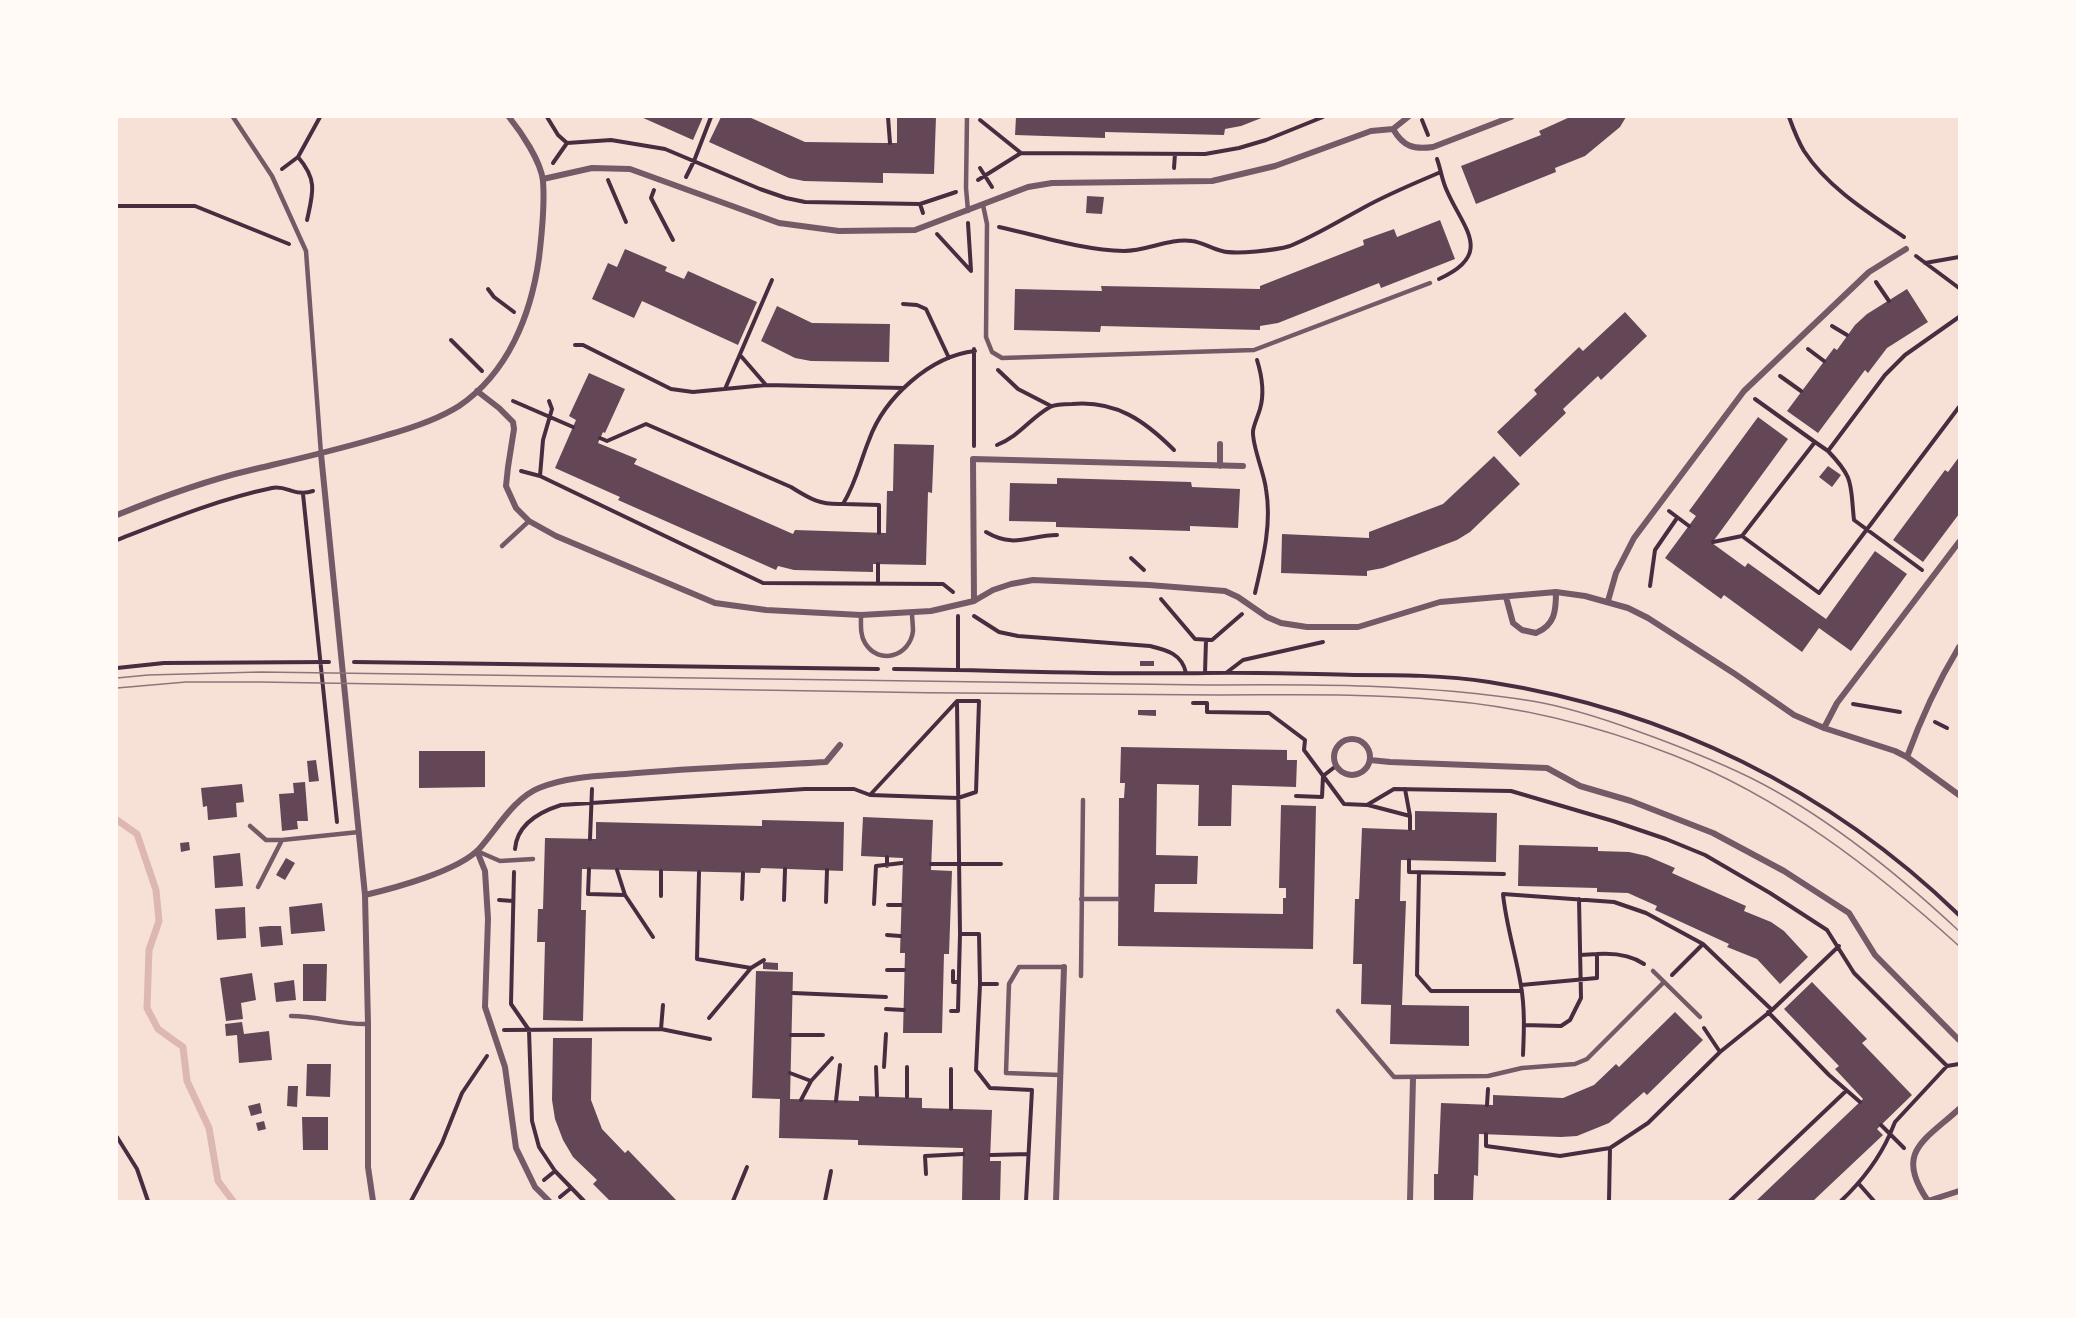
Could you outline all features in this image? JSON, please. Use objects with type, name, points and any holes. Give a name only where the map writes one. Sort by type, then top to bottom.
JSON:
[{"type":"street","points":[[117,515],[173,492],[321,454],[419,425],[458,406],[477,391],[510,350],[524,320],[536,277],[542,234],[543,179],[531,150],[509,117]]},
{"type":"street","points":[[543,179],[592,168],[630,169],[779,223],[839,231],[915,230],[1028,187],[1052,183],[1212,181],[1275,166],[1371,130],[1393,129],[1407,117]]},
{"type":"street","points":[[1393,129],[1400,141],[1410,147],[1421,149],[1433,147],[1511,117]]},
{"type":"street","points":[[1608,601],[1616,573],[1630,546],[1659,503],[1744,391],[1869,272],[1906,249]]},
{"type":"street","points":[[477,391],[513,422],[506,486],[516,508],[529,521],[556,536],[715,603],[766,610],[861,615],[931,611],[974,601],[993,590],[1033,580],[1224,591],[1281,623],[1306,627],[1358,627],[1440,602],[1556,592],[1585,596],[1608,601],[1648,618],[1794,715],[1907,757],[1959,795]]},
{"type":"street","points":[[1220,444],[1220,466]]},
{"type":"street","points":[[321,454],[365,895],[368,1167],[373,1201]]},
{"type":"street","points":[[974,601],[973,459],[1243,466]]},
{"type":"street","points":[[1824,728],[1837,703],[1959,542]]},
{"type":"street","points":[[1506,597],[1513,623],[1522,630],[1536,633],[1547,626],[1556,614],[1556,592]]},
{"type":"street","points":[[1907,757],[1922,716],[1959,647]]},
{"type":"street","points":[[1354,739],[1364,744],[1370,754],[1364,770],[1354,775],[1342,772],[1336,766],[1334,751],[1342,741],[1354,739]]},
{"type":"street","points":[[365,895],[395,888],[451,866],[477,851],[509,810],[538,788],[572,779],[633,773],[826,762],[840,744]]},
{"type":"street","points":[[1370,759],[1390,762],[1547,768],[1580,786],[1631,801],[1713,833],[1784,871],[1849,913],[1875,955],[1959,1040]]},
{"type":"street","points":[[477,851],[485,871],[488,919],[485,1007],[505,1067],[516,1148],[535,1187],[549,1201]]},
{"type":"street","points":[[1056,1201],[1064,967]]},
{"type":"street","points":[[1410,1201],[1413,1078]]},
{"type":"street","points":[[1959,1109],[1922,1142],[1913,1157],[1912,1169],[1917,1184],[1928,1201],[1959,1191]]},
{"type":"lane","points":[[233,117],[272,176],[306,251],[321,454]]},
{"type":"lane","points":[[967,117],[968,211]]},
{"type":"lane","points":[[983,205],[987,224],[986,337],[992,352],[1002,358],[1254,350],[1430,283]]},
{"type":"lane","points":[[502,546],[529,521]]},
{"type":"lane","points":[[861,615],[861,631],[865,644],[872,651],[885,657],[896,656],[908,646],[913,633],[912,612]]},
{"type":"lane","points":[[1081,976],[1083,800]]},
{"type":"lane","points":[[250,826],[266,840],[359,832]]},
{"type":"lane","points":[[258,887],[282,840]]},
{"type":"lane","points":[[477,851],[500,861],[533,860]]},
{"type":"lane","points":[[1081,899],[1118,900]]},
{"type":"lane","points":[[1060,1075],[1006,1073],[1009,984],[1020,968],[1064,967]]},
{"type":"lane","points":[[1653,971],[1700,1017]]},
{"type":"lane","points":[[1338,1011],[1394,1077],[1488,1076],[1522,1068],[1575,1064],[1587,1059],[1665,982]]},
{"type":"lane","points":[[291,1016],[312,1016],[351,1025],[368,1024]]},
{"type":"path","points":[[272,176],[298,158],[320,117]]},
{"type":"path","points":[[547,117],[558,135],[567,143],[611,140],[665,149],[786,198],[806,202],[920,204],[966,188],[1021,153],[1205,154],[1257,143],[1323,117]]},
{"type":"path","points":[[681,186],[694,161],[711,117]]},
{"type":"path","points":[[888,117],[890,143]]},
{"type":"path","points":[[977,117],[1021,153]]},
{"type":"path","points":[[1789,117],[1804,151],[1822,173],[1866,211],[1905,238],[1906,249],[1959,288]]},
{"type":"path","points":[[966,147],[999,198]]},
{"type":"path","points":[[1430,283],[1449,275],[1464,262],[1470,252],[1472,241],[1464,221],[1446,190],[1433,147]]},
{"type":"path","points":[[298,158],[309,170],[314,184],[302,243]]},
{"type":"path","points":[[603,168],[626,222]]},
{"type":"path","points":[[987,224],[1095,249],[1126,251],[1192,241],[1222,251],[1241,254],[1288,246],[1326,229],[1389,194],[1441,172]]},
{"type":"path","points":[[658,178],[651,198],[673,240]]},
{"type":"path","points":[[920,204],[929,226],[971,271]]},
{"type":"path","points":[[117,206],[195,206],[306,251]]},
{"type":"path","points":[[1925,263],[1959,257]]},
{"type":"path","points":[[1869,272],[1889,301]]},
{"type":"path","points":[[725,389],[772,280]]},
{"type":"path","points":[[488,289],[494,297],[524,320]]},
{"type":"path","points":[[903,304],[917,305],[926,309],[949,357]]},
{"type":"path","points":[[1828,451],[1895,364],[1959,317]]},
{"type":"path","points":[[451,340],[489,378]]},
{"type":"path","points":[[1796,340],[1824,361]]},
{"type":"path","points":[[575,345],[583,345],[672,389],[693,392],[766,385],[904,388]]},
{"type":"path","points":[[1163,600],[1195,639],[1206,640],[1212,640],[1251,606],[1259,576],[1269,515],[1267,490],[1253,431],[1263,393],[1254,350]]},
{"type":"path","points":[[843,504],[859,473],[869,438],[882,416],[904,388],[927,369],[949,357],[975,351]]},
{"type":"path","points":[[740,355],[766,385]]},
{"type":"path","points":[[974,447],[975,367]]},
{"type":"path","points":[[992,367],[1018,389],[1051,406],[1080,403],[1104,406],[1133,415],[1155,431],[1188,465]]},
{"type":"path","points":[[1767,367],[1802,391]]},
{"type":"path","points":[[1744,391],[1828,451],[1844,467],[1850,479],[1854,520],[1933,577]]},
{"type":"path","points":[[499,408],[511,400],[573,427]]},
{"type":"path","points":[[540,476],[543,440],[552,409],[549,401]]},
{"type":"path","points":[[973,459],[986,450],[1010,440],[1051,406]]},
{"type":"path","points":[[1743,536],[1819,593],[1959,406]]},
{"type":"path","points":[[600,438],[607,441],[646,424],[791,487],[824,505],[879,505],[879,533]]},
{"type":"path","points":[[1713,542],[1743,536],[1815,442]]},
{"type":"path","points":[[507,467],[540,476],[763,583],[943,584],[953,590],[959,605],[999,632],[1150,646],[1174,654],[1184,664],[1186,673]]},
{"type":"path","points":[[117,540],[187,512],[276,487],[303,494],[325,487]]},
{"type":"path","points":[[303,494],[338,824],[346,833]]},
{"type":"path","points":[[1659,503],[1689,526]]},
{"type":"path","points":[[1650,586],[1655,550],[1677,518]]},
{"type":"path","points":[[974,521],[987,533],[1001,540],[1014,542],[1046,535],[1058,535]]},
{"type":"path","points":[[878,564],[878,584]]},
{"type":"path","points":[[958,632],[958,670]]},
{"type":"path","points":[[1205,673],[1206,640]]},
{"type":"path","points":[[1226,673],[1243,660],[1326,642]]},
{"type":"path","points":[[117,668],[164,663],[260,661]]},
{"type":"path","points":[[400,663],[1399,675],[1486,681],[1554,694],[1613,710],[1704,743],[1755,767],[1803,793],[1881,848],[1959,915]]},
{"type":"path","points":[[951,1011],[958,1011],[960,934],[957,701]]},
{"type":"path","points":[[584,1201],[555,1171],[539,1147],[532,1122],[529,1030],[511,1004],[514,860],[516,840],[525,825],[543,810],[561,805],[592,802],[805,789],[854,789],[870,795],[958,798],[976,792],[979,701],[957,701],[870,795]]},
{"type":"path","points":[[1193,703],[1207,703],[1207,712],[1269,713],[1305,740],[1304,750],[1344,804],[1367,805],[1410,816]]},
{"type":"path","points":[[1852,703],[1900,712]]},
{"type":"path","points":[[1935,722],[1947,728]]},
{"type":"path","points":[[1296,796],[1322,797],[1323,776],[1336,766]]},
{"type":"path","points":[[1406,788],[1410,829]]},
{"type":"path","points":[[1367,805],[1394,789],[1511,791],[1613,820],[1705,855],[1827,930],[1854,973],[1947,1066]]},
{"type":"path","points":[[591,839],[592,802]]},
{"type":"path","points":[[887,857],[887,866]]},
{"type":"path","points":[[1409,860],[1409,872],[1504,874]]},
{"type":"path","points":[[874,904],[876,866],[902,863]]},
{"type":"path","points":[[931,864],[1001,864]]},
{"type":"path","points":[[589,869],[588,894],[625,895]]},
{"type":"path","points":[[784,900],[785,869]]},
{"type":"path","points":[[617,870],[625,895],[653,937]]},
{"type":"path","points":[[826,902],[827,870]]},
{"type":"path","points":[[661,871],[661,896]]},
{"type":"path","points":[[699,872],[697,959],[751,968]]},
{"type":"path","points":[[1419,872],[1417,975],[1431,991],[1522,992]]},
{"type":"path","points":[[742,899],[743,873]]},
{"type":"path","points":[[1522,1068],[1524,1025],[1522,992],[1504,914],[1503,894],[1614,902],[1646,913],[1703,944],[1846,1091],[1860,1102]]},
{"type":"path","points":[[1524,1025],[1561,1026],[1570,1020],[1581,998],[1579,900]]},
{"type":"path","points":[[888,905],[901,905]]},
{"type":"path","points":[[960,934],[979,934],[980,984],[976,1070],[990,1088],[1032,1090],[1026,1201]]},
{"type":"path","points":[[887,935],[900,936]]},
{"type":"path","points":[[1665,982],[1703,944]]},
{"type":"path","points":[[1486,1134],[1486,1146],[1560,1156],[1610,1148],[1648,1123],[1720,1052],[1770,1011],[1839,946]]},
{"type":"path","points":[[1580,955],[1606,953],[1636,959],[1653,971]]},
{"type":"path","points":[[1521,985],[1597,978],[1597,954]]},
{"type":"path","points":[[709,1017],[751,968],[764,960]]},
{"type":"path","points":[[886,970],[904,970]]},
{"type":"path","points":[[953,971],[953,982],[959,982]]},
{"type":"path","points":[[793,993],[886,997]]},
{"type":"path","points":[[661,1029],[663,1005]]},
{"type":"path","points":[[886,1009],[904,1010]]},
{"type":"path","points":[[1700,1017],[1707,1035],[1720,1052]]},
{"type":"path","points":[[491,1030],[661,1029],[710,1039]]},
{"type":"path","points":[[884,1067],[886,1034]]},
{"type":"path","points":[[791,1035],[823,1035]]},
{"type":"path","points":[[411,1201],[442,1143],[462,1093],[496,1042]]},
{"type":"path","points":[[801,1100],[811,1080],[832,1058]]},
{"type":"path","points":[[1841,1201],[1881,1155],[1895,1122],[1947,1066],[1959,1064]]},
{"type":"path","points":[[836,1101],[840,1065]]},
{"type":"path","points":[[876,1067],[877,1096]]},
{"type":"path","points":[[907,1067],[907,1097]]},
{"type":"path","points":[[951,1069],[951,1109]]},
{"type":"path","points":[[790,1073],[811,1080]]},
{"type":"path","points":[[1730,1201],[1846,1091]]},
{"type":"path","points":[[1881,1125],[1913,1157]]},
{"type":"path","points":[[117,1137],[137,1169],[148,1201]]},
{"type":"path","points":[[1608,1201],[1610,1148]]},
{"type":"path","points":[[926,1174],[925,1156],[963,1154]]},
{"type":"path","points":[[990,1155],[1028,1154]]},
{"type":"path","points":[[733,1201],[747,1167]]},
{"type":"path","points":[[825,1201],[831,1172]]},
{"type":"path","points":[[1859,1183],[1874,1201]]},
{"type":"path","points":[[556,1201],[571,1188]]},
{"type":"building","points":[[641,117],[703,117],[693,140]]},
{"type":"building","points":[[721,117],[749,117],[805,142],[897,143],[897,117],[936,117],[934,174],[883,173],[883,183],[804,181],[789,178],[709,142]]},
{"type":"building","points":[[1016,117],[1264,117],[1241,126],[1225,129],[1224,135],[1105,132],[1105,138],[1015,135]]},
{"type":"building","points":[[1570,117],[1626,117],[1620,127],[1585,156],[1555,168],[1556,172],[1476,204],[1461,166],[1541,135],[1539,131]]},
{"type":"building","points":[[1087,196],[1104,197],[1102,214],[1086,213]]},
{"type":"building","points":[[1440,220],[1455,259],[1381,288],[1379,283],[1278,323],[1260,326],[1260,330],[1101,326],[1100,332],[1014,330],[1015,289],[1102,291],[1101,286],[1260,289],[1260,286],[1364,245],[1363,240],[1394,229],[1397,237]]},
{"type":"building","points":[[625,249],[667,267],[665,271],[684,279],[688,271],[757,302],[738,345],[642,301],[634,318],[592,299],[608,263],[617,267]]},
{"type":"building","points":[[1907,289],[1928,322],[1887,348],[1868,373],[1865,370],[1818,433],[1787,411],[1834,348],[1837,350],[1855,325],[1867,314]]},
{"type":"building","points":[[777,306],[812,323],[890,324],[889,362],[811,361],[795,358],[761,341]]},
{"type":"building","points":[[1625,312],[1647,336],[1601,380],[1598,376],[1563,409],[1566,413],[1520,457],[1497,432],[1537,394],[1534,390],[1579,347],[1583,351]]},
{"type":"building","points":[[589,373],[625,389],[598,443],[637,459],[634,464],[793,534],[795,530],[886,533],[887,491],[893,491],[894,444],[934,445],[932,493],[928,492],[926,565],[873,564],[873,572],[794,570],[778,566],[776,570],[618,500],[620,497],[555,468],[576,420],[569,416]]},
{"type":"building","points":[[1758,417],[1788,439],[1712,543],[1745,567],[1748,563],[1826,619],[1875,551],[1907,574],[1851,651],[1819,628],[1802,652],[1724,595],[1721,599],[1665,558],[1696,516],[1689,511]]},
{"type":"building","points":[[1494,456],[1520,484],[1470,532],[1457,540],[1383,568],[1367,571],[1367,576],[1281,573],[1282,534],[1369,538],[1369,532],[1443,504]]},
{"type":"building","points":[[1959,457],[1959,514],[1923,562],[1893,540],[1945,470],[1948,472]]},
{"type":"building","points":[[1828,466],[1841,475],[1832,487],[1819,477]]},
{"type":"building","points":[[1057,478],[1191,482],[1192,487],[1240,489],[1238,528],[1190,526],[1190,531],[1056,527],[1056,522],[1009,521],[1010,483],[1057,484]]},
{"type":"building","points":[[1140,661],[1154,661],[1154,666],[1140,666]]},
{"type":"building","points":[[1138,710],[1156,710],[1156,716],[1138,715]]},
{"type":"building","points":[[1121,747],[1287,750],[1287,760],[1297,760],[1296,787],[1232,785],[1231,826],[1198,826],[1199,785],[1157,784],[1156,855],[1198,856],[1197,884],[1155,884],[1154,912],[1283,914],[1283,898],[1286,898],[1286,888],[1279,888],[1281,805],[1316,806],[1313,949],[1118,946],[1119,798],[1124,798],[1125,783],[1120,783]]},
{"type":"building","points":[[419,751],[485,751],[485,787],[419,788]]},
{"type":"building","points":[[316,760],[319,781],[309,782],[307,761]]},
{"type":"building","points":[[305,782],[308,821],[297,821],[298,829],[282,831],[279,794],[294,793],[293,783]]},
{"type":"building","points":[[242,784],[244,802],[236,803],[237,817],[208,820],[207,806],[203,807],[201,788]]},
{"type":"building","points":[[1415,811],[1497,813],[1496,862],[1401,860],[1400,901],[1406,901],[1402,1005],[1469,1006],[1469,1046],[1390,1044],[1391,1005],[1361,1004],[1362,964],[1353,964],[1355,899],[1359,899],[1362,828],[1415,830]]},
{"type":"building","points":[[863,817],[933,820],[931,870],[952,871],[949,954],[944,954],[942,1033],[903,1033],[905,953],[900,953],[903,858],[861,856]]},
{"type":"building","points":[[762,820],[844,822],[843,871],[761,868],[760,873],[582,869],[581,910],[586,910],[583,1021],[543,1020],[545,942],[537,942],[538,909],[543,909],[545,838],[596,839],[596,822],[762,826]]},
{"type":"building","points":[[189,842],[190,850],[181,852],[180,843]]},
{"type":"building","points":[[1519,845],[1598,847],[1598,851],[1629,852],[1647,856],[1675,868],[1672,873],[1746,906],[1744,911],[1771,922],[1784,931],[1808,957],[1780,984],[1757,959],[1727,947],[1729,944],[1655,910],[1657,906],[1628,893],[1597,892],[1597,888],[1518,886]]},
{"type":"building","points":[[240,853],[243,886],[215,888],[213,856]]},
{"type":"building","points":[[286,858],[295,863],[285,880],[276,875]]},
{"type":"building","points":[[322,903],[325,931],[291,934],[289,907]]},
{"type":"building","points":[[245,907],[246,938],[217,940],[215,909]]},
{"type":"building","points":[[281,926],[283,945],[261,947],[259,927]]},
{"type":"building","points":[[763,962],[778,963],[778,970],[763,969]]},
{"type":"building","points":[[303,964],[327,964],[326,1001],[303,1001]]},
{"type":"building","points":[[756,971],[793,972],[790,1099],[859,1101],[859,1096],[922,1098],[922,1108],[992,1110],[990,1161],[1001,1161],[1000,1201],[962,1201],[963,1148],[858,1145],[858,1140],[779,1138],[780,1099],[752,1098]]},
{"type":"building","points":[[252,973],[256,1000],[241,1003],[243,1019],[226,1021],[220,978]]},
{"type":"building","points":[[294,980],[296,1000],[276,1002],[274,983]]},
{"type":"building","points":[[1812,982],[1867,1039],[1862,1043],[1912,1095],[1877,1129],[1883,1135],[1813,1201],[1756,1201],[1863,1099],[1835,1069],[1839,1066],[1784,1009]]},
{"type":"building","points":[[1675,1012],[1703,1040],[1647,1095],[1644,1092],[1609,1123],[1577,1136],[1479,1134],[1478,1176],[1474,1175],[1473,1201],[1434,1201],[1434,1174],[1438,1174],[1441,1103],[1493,1105],[1493,1095],[1563,1098],[1594,1085],[1616,1064],[1619,1067]]},
{"type":"building","points":[[242,1022],[244,1034],[269,1031],[272,1060],[239,1063],[237,1035],[226,1036],[225,1024]]},
{"type":"building","points":[[553,1038],[592,1038],[591,1100],[602,1129],[625,1153],[628,1150],[677,1201],[610,1201],[593,1184],[597,1180],[573,1157],[555,1119],[552,1100]]},
{"type":"building","points":[[307,1064],[331,1064],[330,1097],[306,1096]]},
{"type":"building","points":[[288,1086],[298,1086],[297,1107],[287,1106]]},
{"type":"building","points":[[260,1103],[262,1113],[251,1116],[248,1106]]},
{"type":"building","points":[[302,1117],[328,1117],[328,1150],[303,1150]]},
{"type":"building","points":[[264,1121],[266,1129],[258,1131],[256,1123]]},
{"type":"waterway","points":[[117,820],[137,834],[156,890],[159,921],[149,950],[147,1008],[158,1029],[183,1047],[187,1081],[209,1128],[218,1181],[233,1201]]},
{"type":"tram line","points":[[117,678],[260,672],[1329,685],[1410,688],[1491,695],[1532,701],[1599,718],[1680,747],[1751,778],[1806,810],[1860,847],[1959,931]]},
{"type":"tram line","points":[[117,688],[186,682],[260,682],[873,692],[1329,695],[1385,696],[1499,707],[1588,726],[1673,755],[1713,772],[1789,814],[1825,837],[1894,890],[1959,946]]}]
